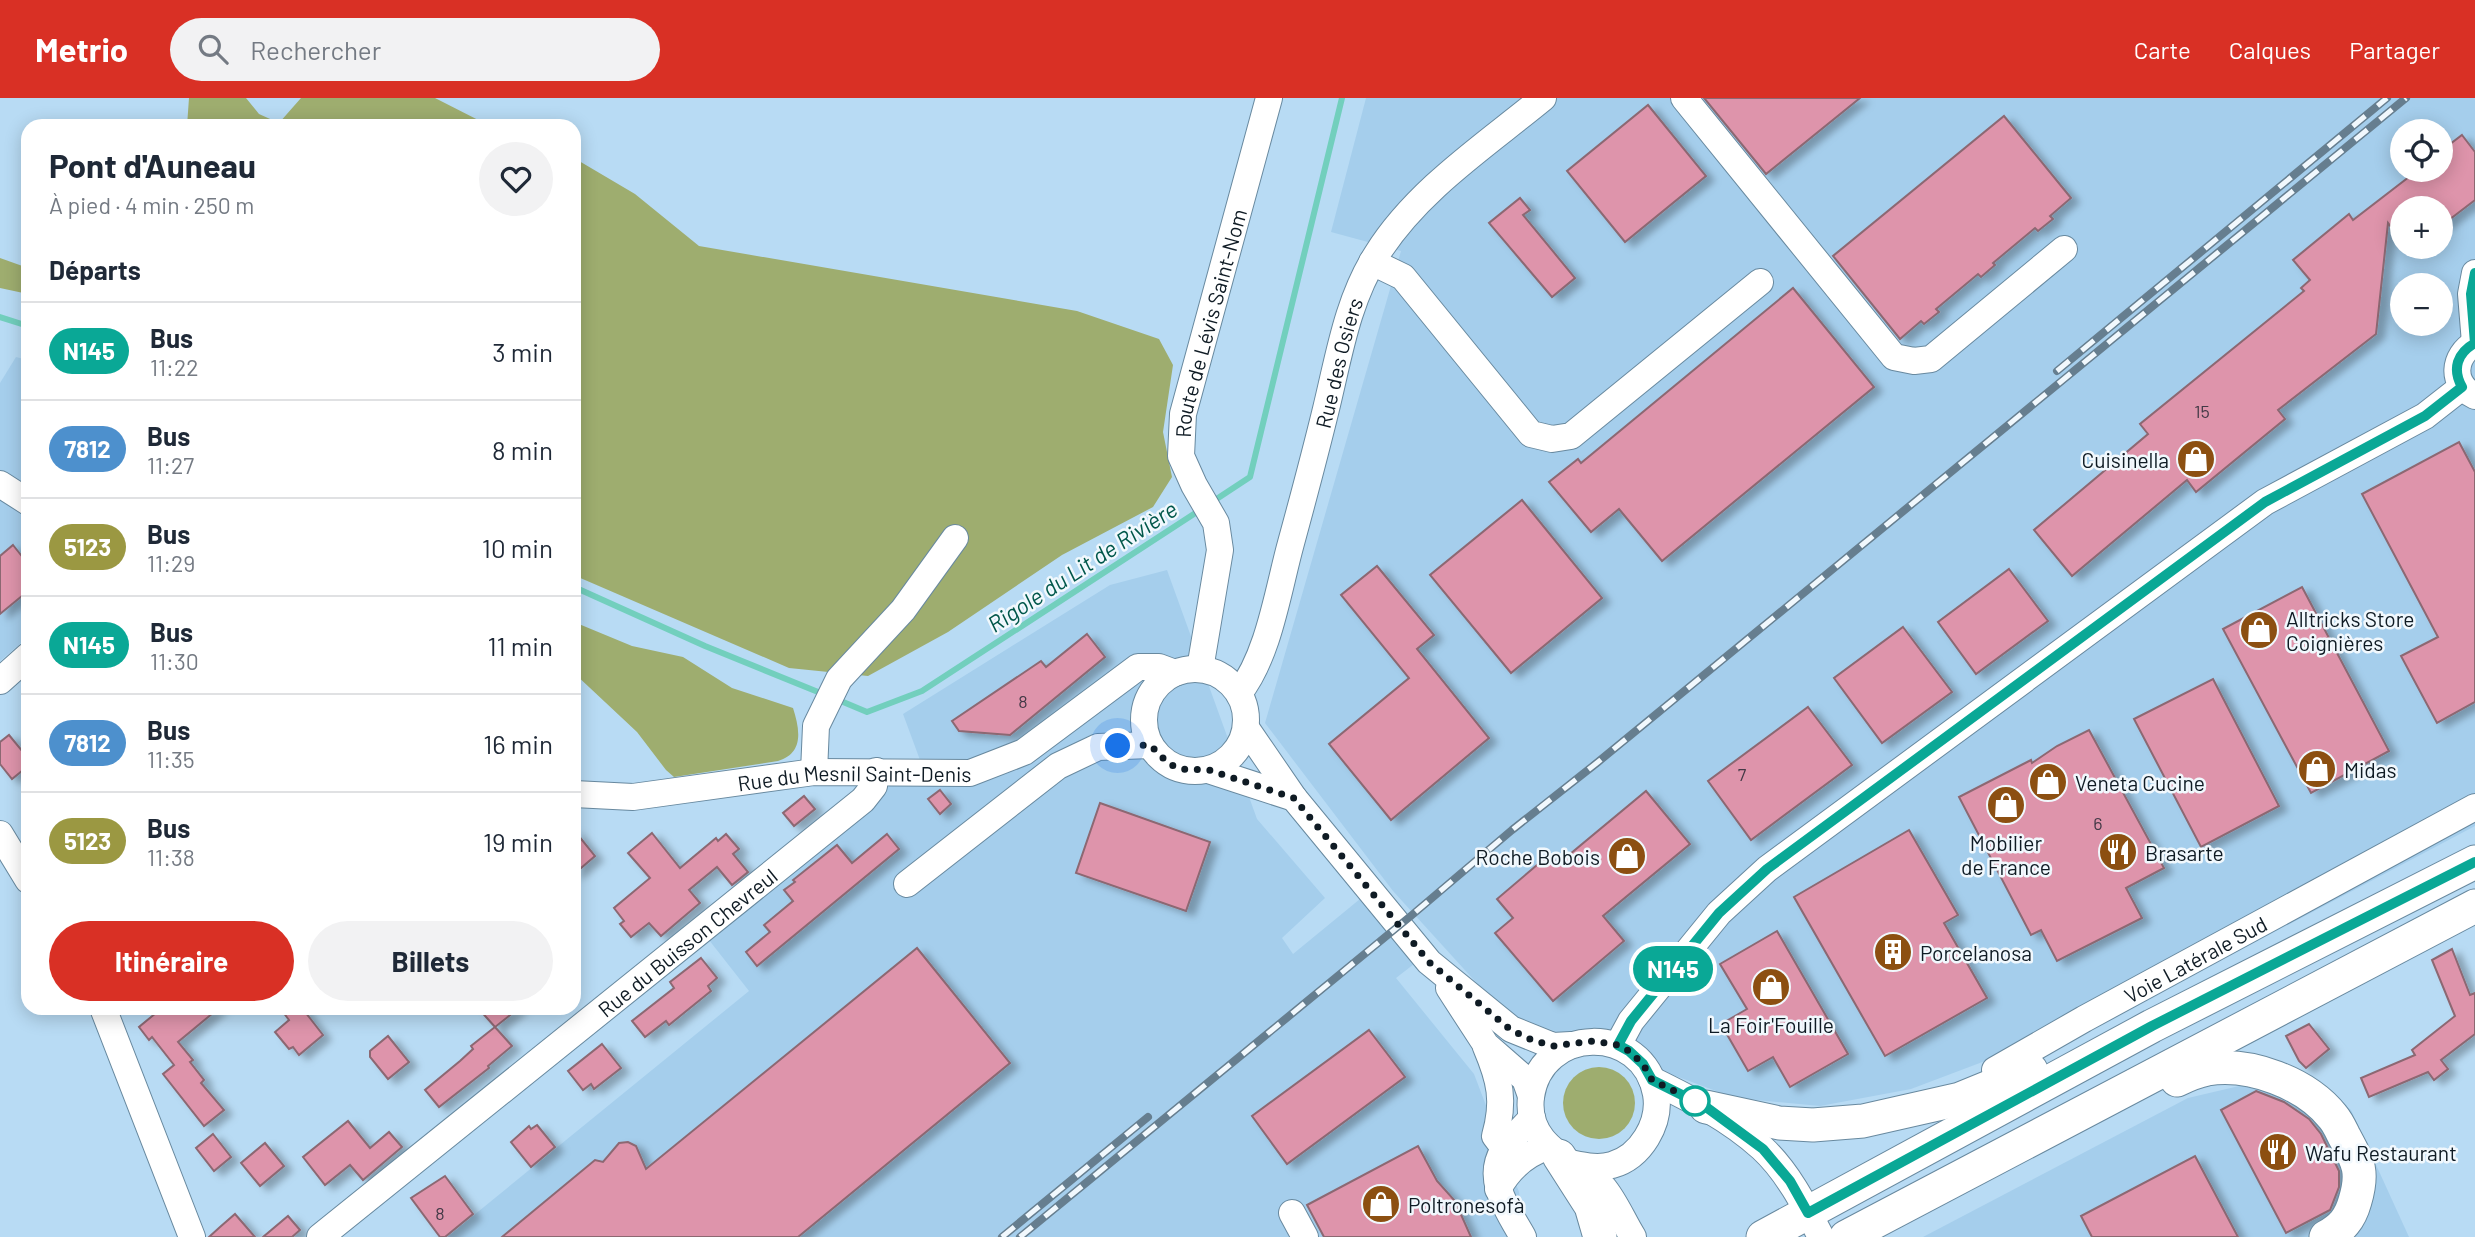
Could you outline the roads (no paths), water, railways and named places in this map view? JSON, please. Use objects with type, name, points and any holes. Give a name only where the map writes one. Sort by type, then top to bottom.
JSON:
[{"type":"main road","points":[[1763,1237],[1815,1225],[2152,1026],[2475,862]]},
{"type":"main road","points":[[1846,1237],[2151,1079],[2475,906]]},
{"type":"main road","points":[[1706,1107],[1779,1123],[1813,1125],[1863,1121],[1961,1099],[2008,1081],[2127,1024],[2152,1026]]},
{"type":"main road","points":[[2151,1079],[2175,1081],[2195,1072],[2216,1068],[2259,1072],[2281,1080],[2320,1105],[2334,1118],[2359,1163],[2361,1176],[2351,1215],[2336,1232],[2326,1237]]},
{"type":"main road","points":[[1559,1155],[1591,1206],[1600,1237]]},
{"type":"main road","points":[[1896,1237],[1906,1225],[1962,1193],[1970,1174]]},
{"type":"street","name":"Route de Lévis Saint-Nom","points":[[1187,671],[1220,550],[1216,523],[1181,456],[1183,414],[1269,98]]},
{"type":"street","name":"Rue des Osiers","points":[[1239,693],[1250,679],[1265,639],[1341,344],[1351,309],[1372,262],[1397,226],[1434,187],[1543,98]]},
{"type":"street","points":[[1684,98],[1894,356],[1914,361],[1931,359],[2064,249]]},
{"type":"street","points":[[1372,262],[1403,277],[1531,433],[1552,439],[1571,436],[1760,282]]},
{"type":"street","points":[[1618,1045],[1631,1021],[1719,913],[1767,869],[2265,502],[2469,391],[2458,379],[2458,362],[2461,354],[2475,343],[2471,294],[2475,273]]},
{"type":"street","points":[[0,484],[21,498]]},
{"type":"street","points":[[814,772],[816,726],[836,685],[903,610],[955,538]]},
{"type":"street","points":[[0,681],[21,662]]},
{"type":"street","name":"Rue du Mesnil Saint-Denis","points":[[581,794],[633,797],[814,772],[970,773],[1024,752],[1138,667],[1187,671]]},
{"type":"street","points":[[1209,770],[1234,754],[1242,742],[1246,728],[1246,710],[1239,693],[1230,682],[1216,673],[1187,671],[1154,689],[1148,700],[1144,715],[1150,745],[1169,764],[1181,769],[1209,770],[1294,798]]},
{"type":"street","points":[[1108,688],[1148,700]]},
{"type":"street","points":[[1246,728],[1294,798],[1429,962],[1486,1045],[1498,1076],[1500,1116],[1495,1136],[1504,1148]]},
{"type":"street","points":[[907,884],[1058,766],[1098,747],[1150,745]]},
{"type":"street","name":"Rue du Buisson Chevreul","points":[[320,1237],[863,800],[874,786],[876,771]]},
{"type":"street","name":"Voie Latérale Sud","points":[[1916,1108],[2004,1066],[2084,1019],[2475,807]]},
{"type":"street","points":[[0,834],[21,868]]},
{"type":"street","points":[[1429,962],[1511,1030],[1553,1046],[1594,1041],[1618,1045],[1643,1064],[1652,1080],[1657,1098],[1654,1124],[1638,1149],[1614,1165],[1592,1167],[1536,1150],[1507,1172],[1498,1189]]},
{"type":"street","points":[[106,1015],[192,1237]]},
{"type":"street","points":[[1486,1045],[1525,1079],[1537,1131],[1559,1155],[1602,1185],[1633,1237]]},
{"type":"street","points":[[1523,1237],[1498,1189],[1497,1162],[1532,1107],[1542,1069],[1554,1055],[1571,1045]]},
{"type":"street","points":[[1652,1080],[1706,1107],[1763,1149],[1790,1181],[1815,1225]]},
{"type":"street","points":[[1292,1213],[1305,1237]]},
{"type":"waterway","name":"Rigole du Lit de Rivière","points":[[1212,502],[1250,477],[1342,98]]},
{"type":"waterway","name":"Rigole du Lit de Rivière","points":[[0,317],[21,324]]},
{"type":"waterway","name":"Rigole du Lit de Rivière","points":[[836,699],[867,712],[922,691],[1200,510]]},
{"type":"waterway","name":"Rigole du Lit de Rivière","points":[[581,590],[705,646],[823,694]]},
{"type":"railway","points":[[2057,371],[2387,98]]},
{"type":"railway","points":[[1020,1237],[2406,98]]},
{"type":"railway","points":[[1002,1237],[1148,1117]]},
{"type":"place","name":"Cuisinella","points":[[2196,459]]},
{"type":"place","name":"Alltricks Store Coignières","points":[[2259,630]]},
{"type":"place","name":"Midas","points":[[2317,769]]},
{"type":"place","name":"Veneta Cucine","points":[[2048,782]]},
{"type":"place","name":"Mobilier de France","points":[[2006,805]]},
{"type":"place","name":"Brasarte","points":[[2118,852]]},
{"type":"place","name":"Roche Bobois","points":[[1627,856]]},
{"type":"place","name":"Porcelanosa","points":[[1893,952]]},
{"type":"place","name":"La Foir'Fouille","points":[[1771,987]]},
{"type":"place","name":"Wafu Restaurant","points":[[2278,1152]]},
{"type":"place","name":"Poltronesofà","points":[[1381,1204]]}]
